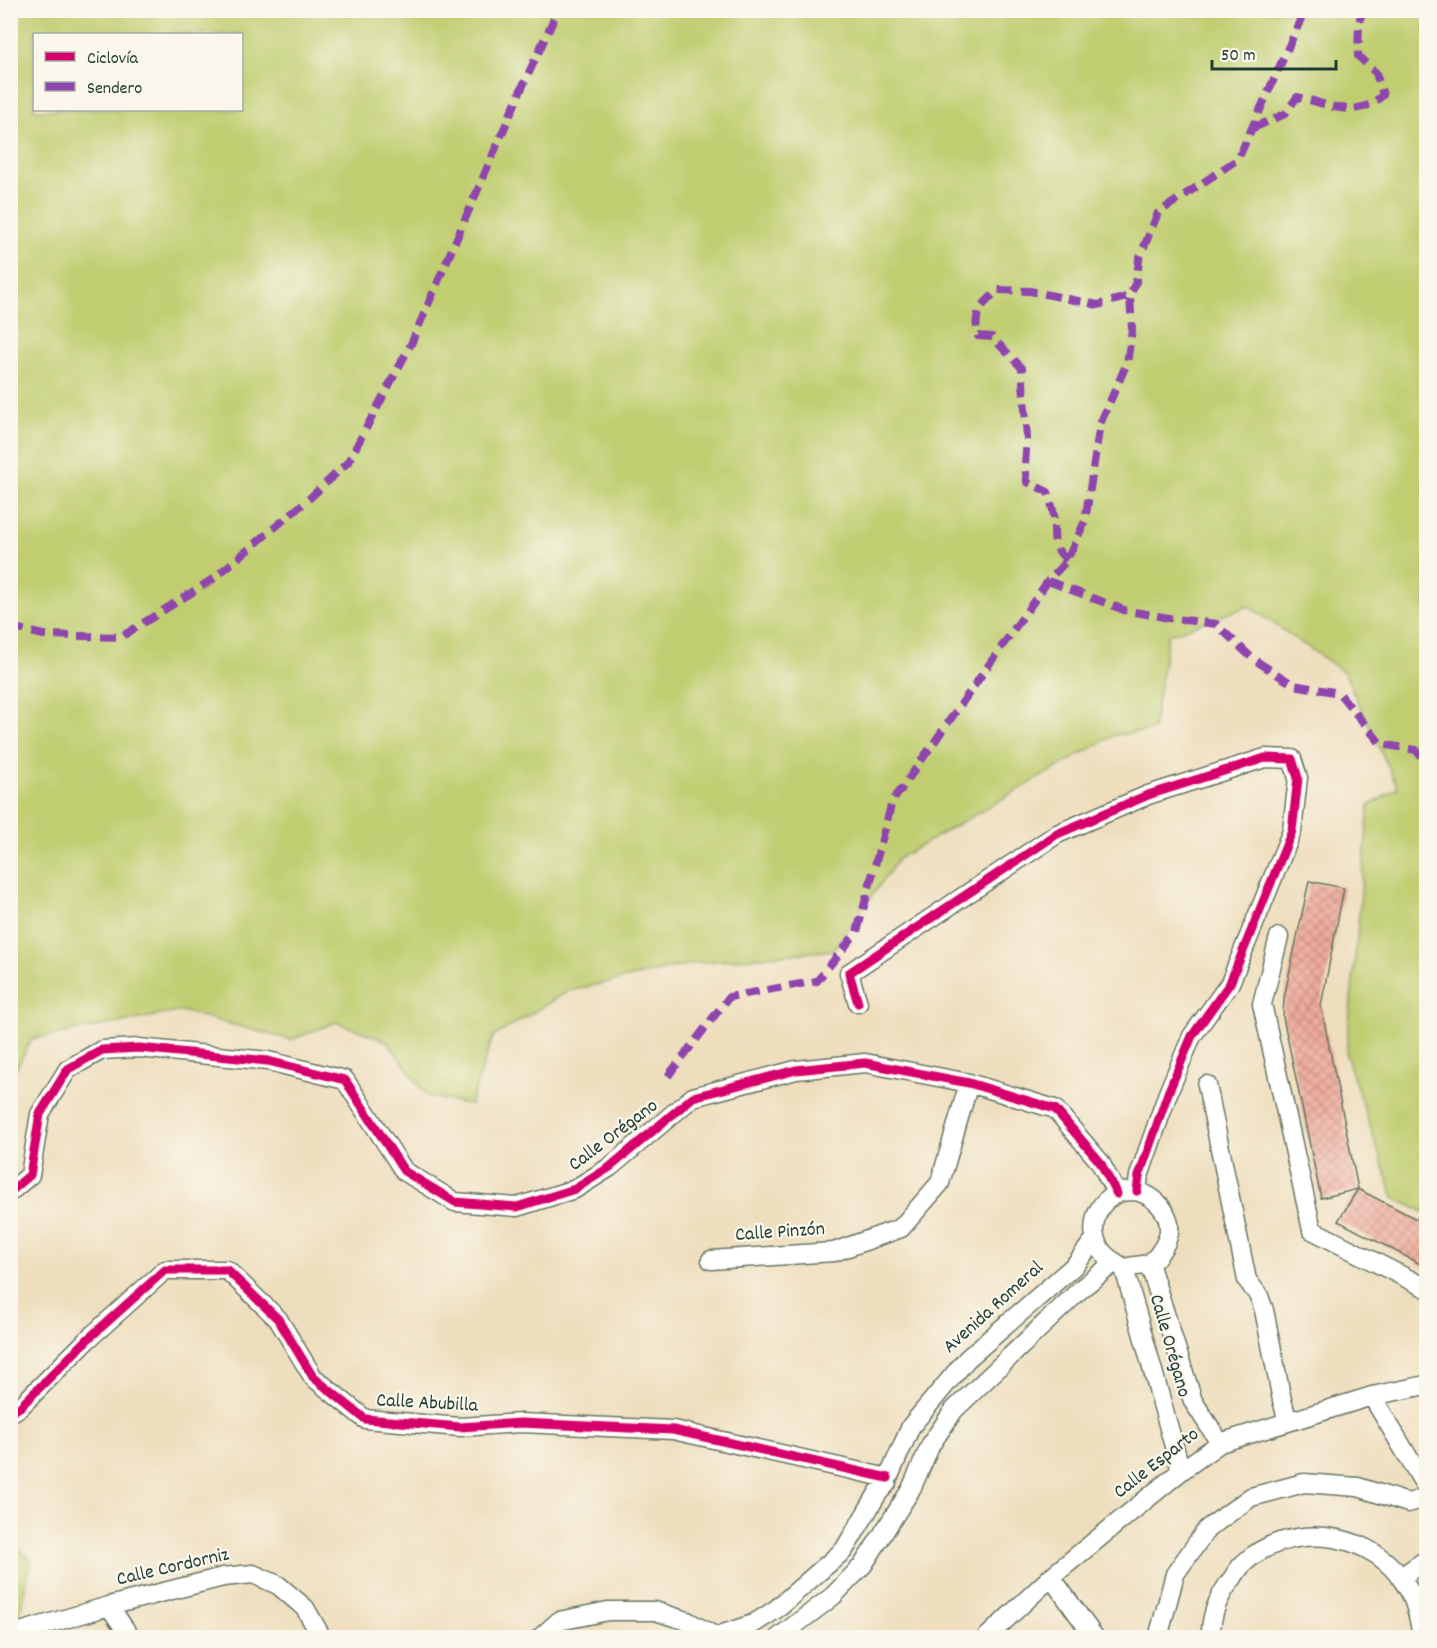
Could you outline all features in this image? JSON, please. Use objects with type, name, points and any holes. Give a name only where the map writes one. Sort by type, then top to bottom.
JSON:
[{"type":"street","points":[[858,1004],[849,973],[1058,834],[1148,795],[1191,781],[1265,758],[1292,759],[1298,778],[1292,831],[1230,982],[1192,1036],[1164,1104],[1139,1176],[1137,1191]]},
{"type":"street","points":[[1279,937],[1262,1004],[1312,1230],[1426,1288]]},
{"type":"street","name":"Calle Orégano","points":[[10,1192],[30,1175],[40,1114],[68,1069],[102,1050],[139,1048],[268,1061],[345,1080],[404,1171],[455,1202],[517,1207],[574,1189],[609,1167],[693,1097],[796,1070],[865,1063],[969,1083],[1055,1109],[1100,1162],[1117,1194]]},
{"type":"street","name":"Calle Pinzón","points":[[711,1260],[834,1252],[901,1228],[940,1183],[969,1083]]},
{"type":"street","points":[[1207,1085],[1247,1280],[1259,1296],[1264,1310],[1288,1422]]},
{"type":"street","points":[[778,1638],[833,1596],[863,1565],[911,1489],[931,1444],[954,1410],[1082,1288],[1119,1265],[1149,1263],[1163,1247],[1169,1228],[1166,1215],[1159,1203],[1137,1191],[1123,1192],[1111,1197],[1096,1214],[1095,1239],[1101,1250],[1119,1265]]},
{"type":"street","name":"Avenida Romeral","points":[[718,1636],[753,1624],[775,1610],[844,1550],[888,1478],[911,1426],[967,1359],[1076,1265],[1095,1239]]},
{"type":"street","name":"Calle Orégano","points":[[1149,1263],[1192,1401],[1220,1443]]},
{"type":"street","name":"Calle Orégano","points":[[1119,1265],[1181,1471]]},
{"type":"street","name":"Calle Abubilla","points":[[10,1413],[20,1407],[87,1340],[165,1270],[227,1270],[278,1319],[313,1377],[365,1419],[460,1427],[521,1423],[673,1430],[888,1478],[896,1469],[905,1470],[911,1475],[911,1489]]},
{"type":"street","name":"Calle Esparto","points":[[986,1638],[1051,1577],[1181,1471],[1220,1443],[1372,1396],[1426,1385]]},
{"type":"street","points":[[1372,1396],[1426,1487]]},
{"type":"street","points":[[1158,1638],[1175,1574],[1207,1529],[1251,1497],[1304,1483],[1358,1487],[1408,1503],[1426,1498]]},
{"type":"street","points":[[1211,1638],[1210,1626],[1222,1592],[1243,1564],[1273,1544],[1307,1535],[1343,1538],[1375,1553],[1401,1577],[1418,1608],[1422,1638]]},
{"type":"street","points":[[1401,1577],[1426,1560]]},
{"type":"street","name":"Calle Cordorniz","points":[[10,1635],[109,1606],[223,1577],[253,1574],[278,1585],[305,1608],[322,1638]]},
{"type":"street","points":[[1051,1577],[1095,1638]]},
{"type":"street","points":[[109,1606],[131,1638]]},
{"type":"street","points":[[540,1638],[559,1621],[608,1611],[655,1611],[672,1615],[718,1636]]},
{"type":"green space","points":[[11,10],[1426,11],[1426,1213],[1394,1198],[1346,1055],[1369,806],[1398,788],[1344,672],[1248,606],[1168,635],[1153,730],[1114,735],[899,858],[833,950],[695,963],[568,991],[493,1037],[470,1105],[427,1096],[387,1041],[336,1022],[291,1040],[182,1011],[32,1039],[11,1078]]},
{"type":"green space","points":[[10,1541],[31,1560],[20,1614],[12,1638],[10,1637]]},
{"type":"building","points":[[1309,881],[1344,888],[1321,1006],[1358,1189],[1321,1198],[1283,1017],[1284,998]]},
{"type":"building","points":[[1358,1189],[1426,1224],[1426,1267],[1338,1221]]},
{"type":"marked path","points":[[10,627],[44,635],[121,637],[213,579],[310,498],[348,462],[411,344],[558,10]]},
{"type":"marked path","points":[[668,1076],[729,997],[817,981],[857,932],[892,802],[1048,581],[1067,560],[1085,521],[1100,424],[1127,363],[1132,330],[1130,296],[1137,279],[1139,259],[1158,213],[1238,159],[1305,10]]},
{"type":"marked path","points":[[1253,128],[1285,114],[1297,97],[1352,109],[1372,103],[1383,95],[1376,73],[1358,56],[1359,22],[1363,10]]},
{"type":"marked path","points":[[1067,560],[1056,545],[1054,516],[1048,492],[1027,482],[1025,464],[1027,438],[1022,368],[992,337],[978,336],[978,315],[983,305],[998,290],[1030,291],[1098,305],[1130,296]]},
{"type":"marked path","points":[[1048,581],[1124,610],[1216,624],[1253,659],[1294,685],[1339,693],[1381,744],[1416,750],[1426,763]]},
{"type":"cycle path","points":[[858,1003],[849,973],[1057,834],[1148,795],[1265,758],[1292,759],[1298,778],[1292,831],[1230,983],[1192,1036],[1168,1093],[1139,1176],[1137,1191]]},
{"type":"cycle path","points":[[10,1192],[30,1175],[40,1114],[68,1069],[102,1050],[139,1048],[268,1061],[345,1080],[404,1171],[455,1202],[517,1207],[575,1189],[610,1167],[693,1097],[796,1070],[865,1063],[969,1083],[1055,1109],[1100,1162],[1117,1194]]},
{"type":"cycle path","points":[[10,1413],[20,1407],[87,1340],[165,1270],[227,1270],[278,1319],[313,1377],[365,1419],[460,1427],[521,1423],[673,1430],[888,1478]]}]
